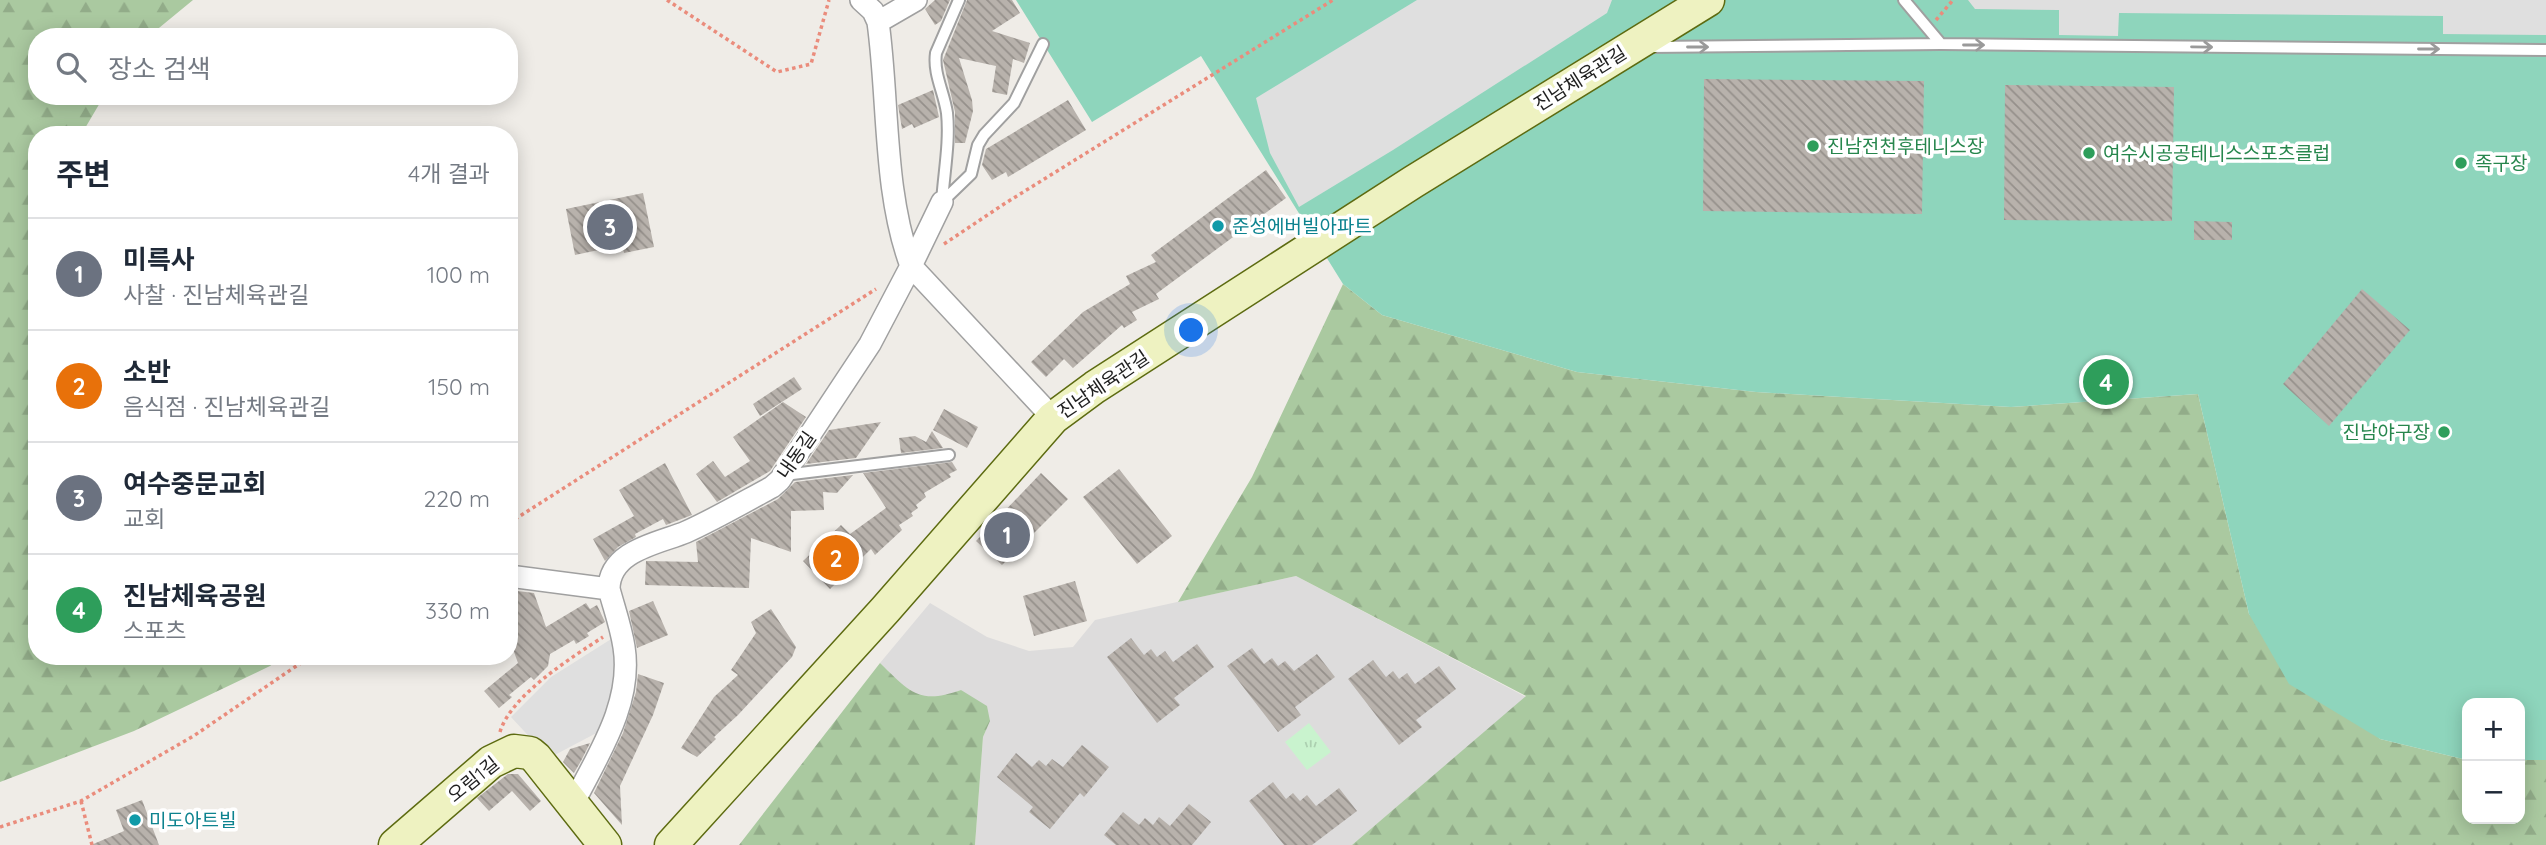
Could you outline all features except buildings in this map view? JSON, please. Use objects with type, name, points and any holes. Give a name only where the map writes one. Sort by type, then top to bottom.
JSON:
[{"type":"street","points":[[861,0],[873,11],[878,22],[896,207],[903,244],[911,266],[1052,418]]},
{"type":"street","points":[[878,22],[916,0]]},
{"type":"street","name":"진남체육관길","points":[[671,845],[885,610],[1052,418],[1095,387],[1413,182],[1708,0]]},
{"type":"street","name":"내동길","points":[[609,589],[615,571],[637,550],[685,532],[772,487],[784,475],[870,344],[942,202]]},
{"type":"street","points":[[518,577],[609,589],[620,626],[625,657],[621,702],[573,804]]},
{"type":"street","name":"오림1길","points":[[395,845],[491,762],[514,751],[530,752],[606,845]]},
{"type":"lane","points":[[942,202],[948,132],[947,109],[935,61],[959,0]]},
{"type":"lane","points":[[1904,0],[1941,44]]},
{"type":"lane","points":[[942,202],[971,174],[978,145],[1014,103],[1043,44]]},
{"type":"lane","points":[[1630,47],[1941,44],[2546,50]]},
{"type":"lane","points":[[784,475],[949,455]]},
{"type":"path","points":[[667,0],[777,72],[811,64],[829,0]]},
{"type":"path","points":[[1943,12],[1953,0]]},
{"type":"path","points":[[491,762],[504,718],[549,673],[620,626]]},
{"type":"path","points":[[0,827],[81,801],[195,735],[298,665]]},
{"type":"path","points":[[81,801],[92,845]]},
{"type":"shaded area","points":[[1417,0],[1612,0],[1607,13],[1299,207],[1270,153],[1256,98]]},
{"type":"shaded area","points":[[1968,0],[2546,0],[2546,35],[2443,34],[2443,16],[2119,13],[2118,36],[2059,35],[2059,10],[1975,9]]},
{"type":"shaded area","points":[[1296,576],[1526,697],[1352,845],[975,845],[983,737],[990,721],[961,690],[944,696],[922,697],[902,685],[880,663],[930,603],[987,637],[1029,651],[1073,647],[1095,620]]},
{"type":"shaded area","points":[[616,636],[621,655],[604,729],[549,758],[511,717],[551,677]]},
{"type":"green space","points":[[0,0],[193,0],[159,28],[28,28],[28,105],[99,105],[86,126],[28,126],[28,665],[271,665],[134,731],[0,782]]},
{"type":"green space","points":[[1016,0],[2546,0],[2546,760],[2525,760],[2525,698],[2462,698],[2462,759],[2380,739],[2289,684],[2249,614],[2198,394],[2011,407],[1756,392],[1577,372],[1382,315],[1343,284],[1201,56],[1092,122]]},
{"type":"green space","points":[[1343,284],[1382,315],[1577,372],[1756,392],[2011,407],[2198,394],[2249,614],[2380,739],[2462,759],[2462,824],[2525,824],[2525,760],[2546,760],[2546,845],[1352,845],[1526,696],[1296,576],[1178,602],[1252,477]]},
{"type":"green space","points":[[880,663],[899,682],[916,693],[935,696],[961,690],[987,706],[990,721],[983,737],[975,845],[739,845]]},
{"type":"green space","points":[[1309,723],[1331,752],[1307,770],[1285,742]]},
{"type":"place","name":"진남전천후테니스장","points":[[1813,146]]},
{"type":"place","name":"여수시공공테니스스포츠클럽","points":[[2089,153]]},
{"type":"place","name":"족구장","points":[[2461,163]]},
{"type":"place","name":"준성에버빌아파트","points":[[1218,226]]},
{"type":"place","name":"여수중문교회","points":[[610,227]]},
{"type":"place","name":"진남체육공원","points":[[2106,382]]},
{"type":"place","name":"진남야구장","points":[[2444,432]]},
{"type":"place","name":"미륵사","points":[[1007,535]]},
{"type":"place","name":"소반","points":[[836,558]]},
{"type":"place","name":"미도아트빌","points":[[135,820]]}]
